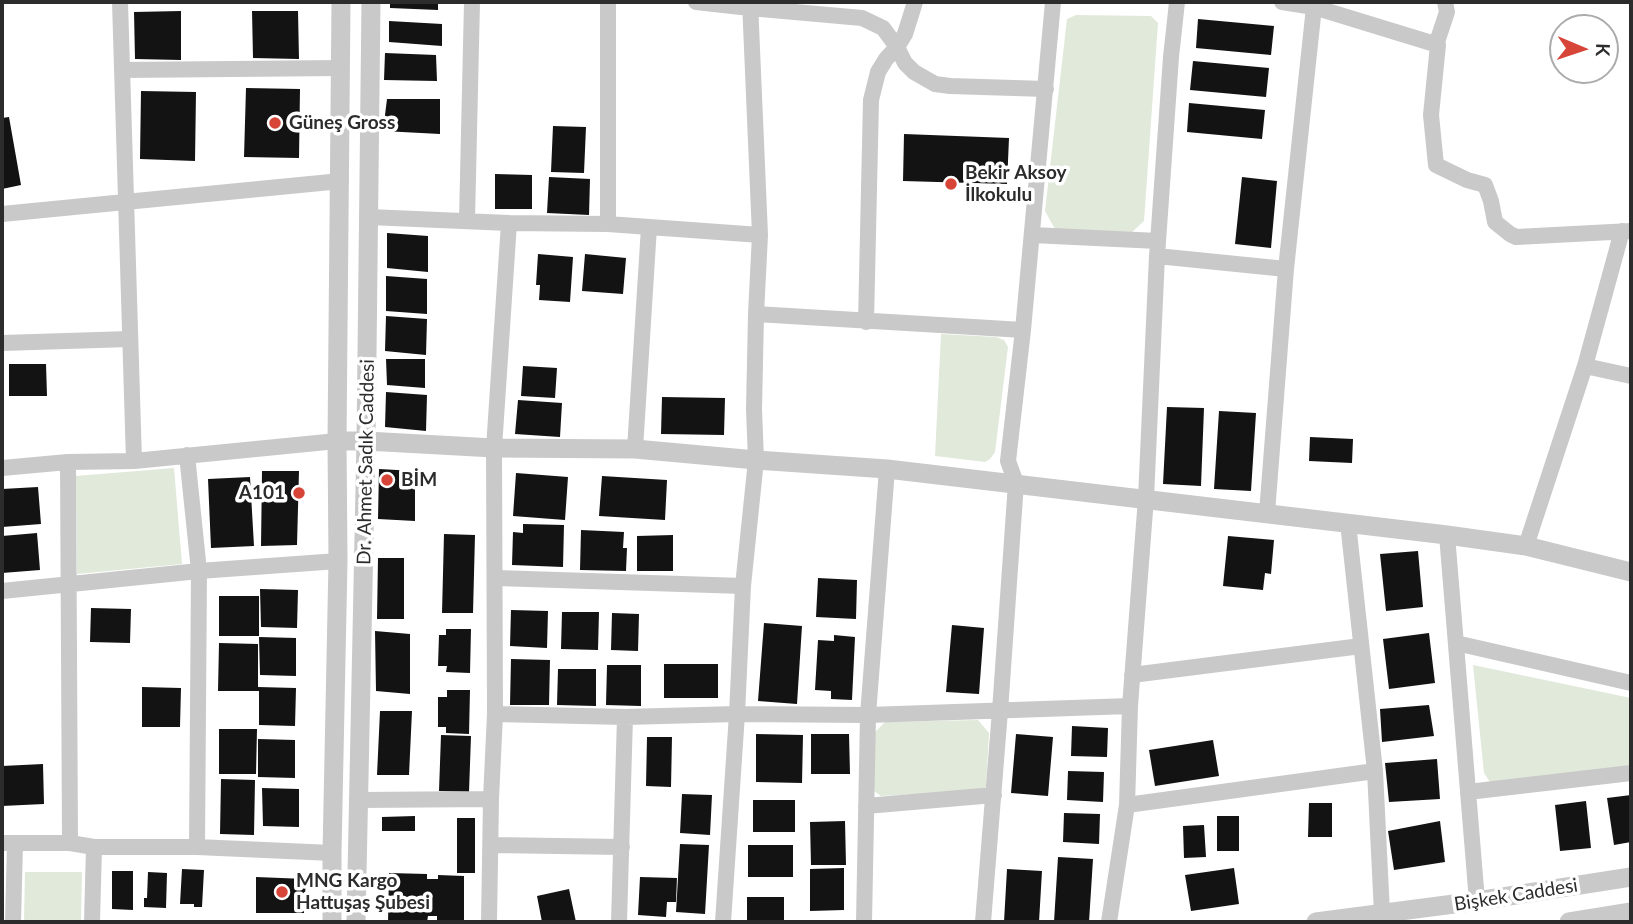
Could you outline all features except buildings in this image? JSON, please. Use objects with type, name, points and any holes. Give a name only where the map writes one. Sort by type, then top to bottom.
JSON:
[{"type":"street","points":[[120,2],[134,461]]},
{"type":"street","name":"Dr. Ahmet Sadık Caddesi","points":[[332,922],[338,561],[341,2]]},
{"type":"street","name":"Dr. Ahmet Sadık Caddesi","points":[[356,922],[366,441],[371,2]]},
{"type":"street","points":[[467,220],[472,2]]},
{"type":"street","points":[[608,2],[608,224]]},
{"type":"street","points":[[696,2],[750,5],[862,18],[883,28],[905,63],[935,85],[1046,89]]},
{"type":"street","points":[[866,321],[871,100],[878,72],[897,47],[908,26],[915,2]]},
{"type":"street","points":[[983,922],[1016,483],[1008,461],[1023,330],[1053,2]]},
{"type":"street","points":[[1110,922],[1127,805],[1130,706],[1146,498],[1157,249],[1177,2]]},
{"type":"street","points":[[1282,2],[1314,4],[1438,44]]},
{"type":"street","points":[[1445,2],[1447,12],[1437,42],[1431,115],[1436,165],[1467,180],[1485,185],[1495,222],[1516,237],[1626,231],[1526,546]]},
{"type":"street","points":[[1267,513],[1286,269],[1314,4]]},
{"type":"street","points":[[723,922],[743,586],[756,460],[754,409],[760,235],[750,5]]},
{"type":"street","points":[[122,70],[341,68]]},
{"type":"street","points":[[2,214],[341,181]]},
{"type":"street","points":[[369,217],[608,224],[760,235]]},
{"type":"street","points":[[489,922],[495,714],[494,448],[509,223]]},
{"type":"street","points":[[635,449],[649,227]]},
{"type":"street","points":[[1032,235],[1157,249],[1286,269]]},
{"type":"street","points":[[756,314],[1023,330]]},
{"type":"street","points":[[2,343],[130,339]]},
{"type":"street","points":[[1584,366],[1631,376]]},
{"type":"street","points":[[2,468],[68,462],[134,461],[337,441],[494,448],[635,449],[887,469],[1447,535],[1526,546],[1631,572]]},
{"type":"street","points":[[187,455],[198,571],[197,847]]},
{"type":"street","points":[[68,462],[70,844]]},
{"type":"street","points":[[864,922],[868,715],[887,469]]},
{"type":"street","points":[[1348,523],[1375,771],[1382,914]]},
{"type":"street","points":[[1447,535],[1477,901]]},
{"type":"street","points":[[2,591],[198,571],[338,561]]},
{"type":"street","points":[[496,578],[743,586]]},
{"type":"street","points":[[1456,643],[1631,682]]},
{"type":"street","points":[[1132,675],[1361,646]]},
{"type":"street","points":[[495,714],[625,717],[868,715],[1130,706]]},
{"type":"street","points":[[619,922],[625,717]]},
{"type":"street","points":[[1127,805],[1375,771]]},
{"type":"street","points":[[1468,792],[1631,773]]},
{"type":"street","points":[[866,806],[994,795]]},
{"type":"street","points":[[359,800],[491,799]]},
{"type":"street","points":[[13,922],[8,844],[197,847],[332,853]]},
{"type":"street","points":[[492,845],[622,847]]},
{"type":"street","points":[[92,922],[94,847]]},
{"type":"street","name":"Bişkek Caddesi","points":[[1316,922],[1631,877]]},
{"type":"street","name":"Bişkek Caddesi","points":[[1569,922],[1605,920],[1631,912]]},
{"type":"green space","points":[[1076,15],[1151,16],[1158,23],[1144,221],[1132,232],[1055,229],[1045,211],[1067,19]]},
{"type":"green space","points":[[941,334],[996,337],[1004,340],[1008,347],[995,452],[985,462],[935,456]]},
{"type":"green space","points":[[174,468],[182,564],[77,574],[76,476]]},
{"type":"green space","points":[[1473,665],[1631,698],[1631,767],[1490,782],[1484,773]]},
{"type":"green space","points":[[978,720],[989,733],[986,787],[978,791],[881,796],[874,791],[873,734],[885,722]]},
{"type":"green space","points":[[25,872],[82,872],[81,922],[24,922]]},
{"type":"place","name":"Güneş Gross","points":[[275,123]]},
{"type":"place","name":"Bekir Aksoy İlkokulu","points":[[951,184]]},
{"type":"place","name":"BİM","points":[[387,480]]},
{"type":"place","name":"A101","points":[[299,493]]},
{"type":"place","name":"MNG Kargo Hattuşaş Şubesi","points":[[282,892]]}]
